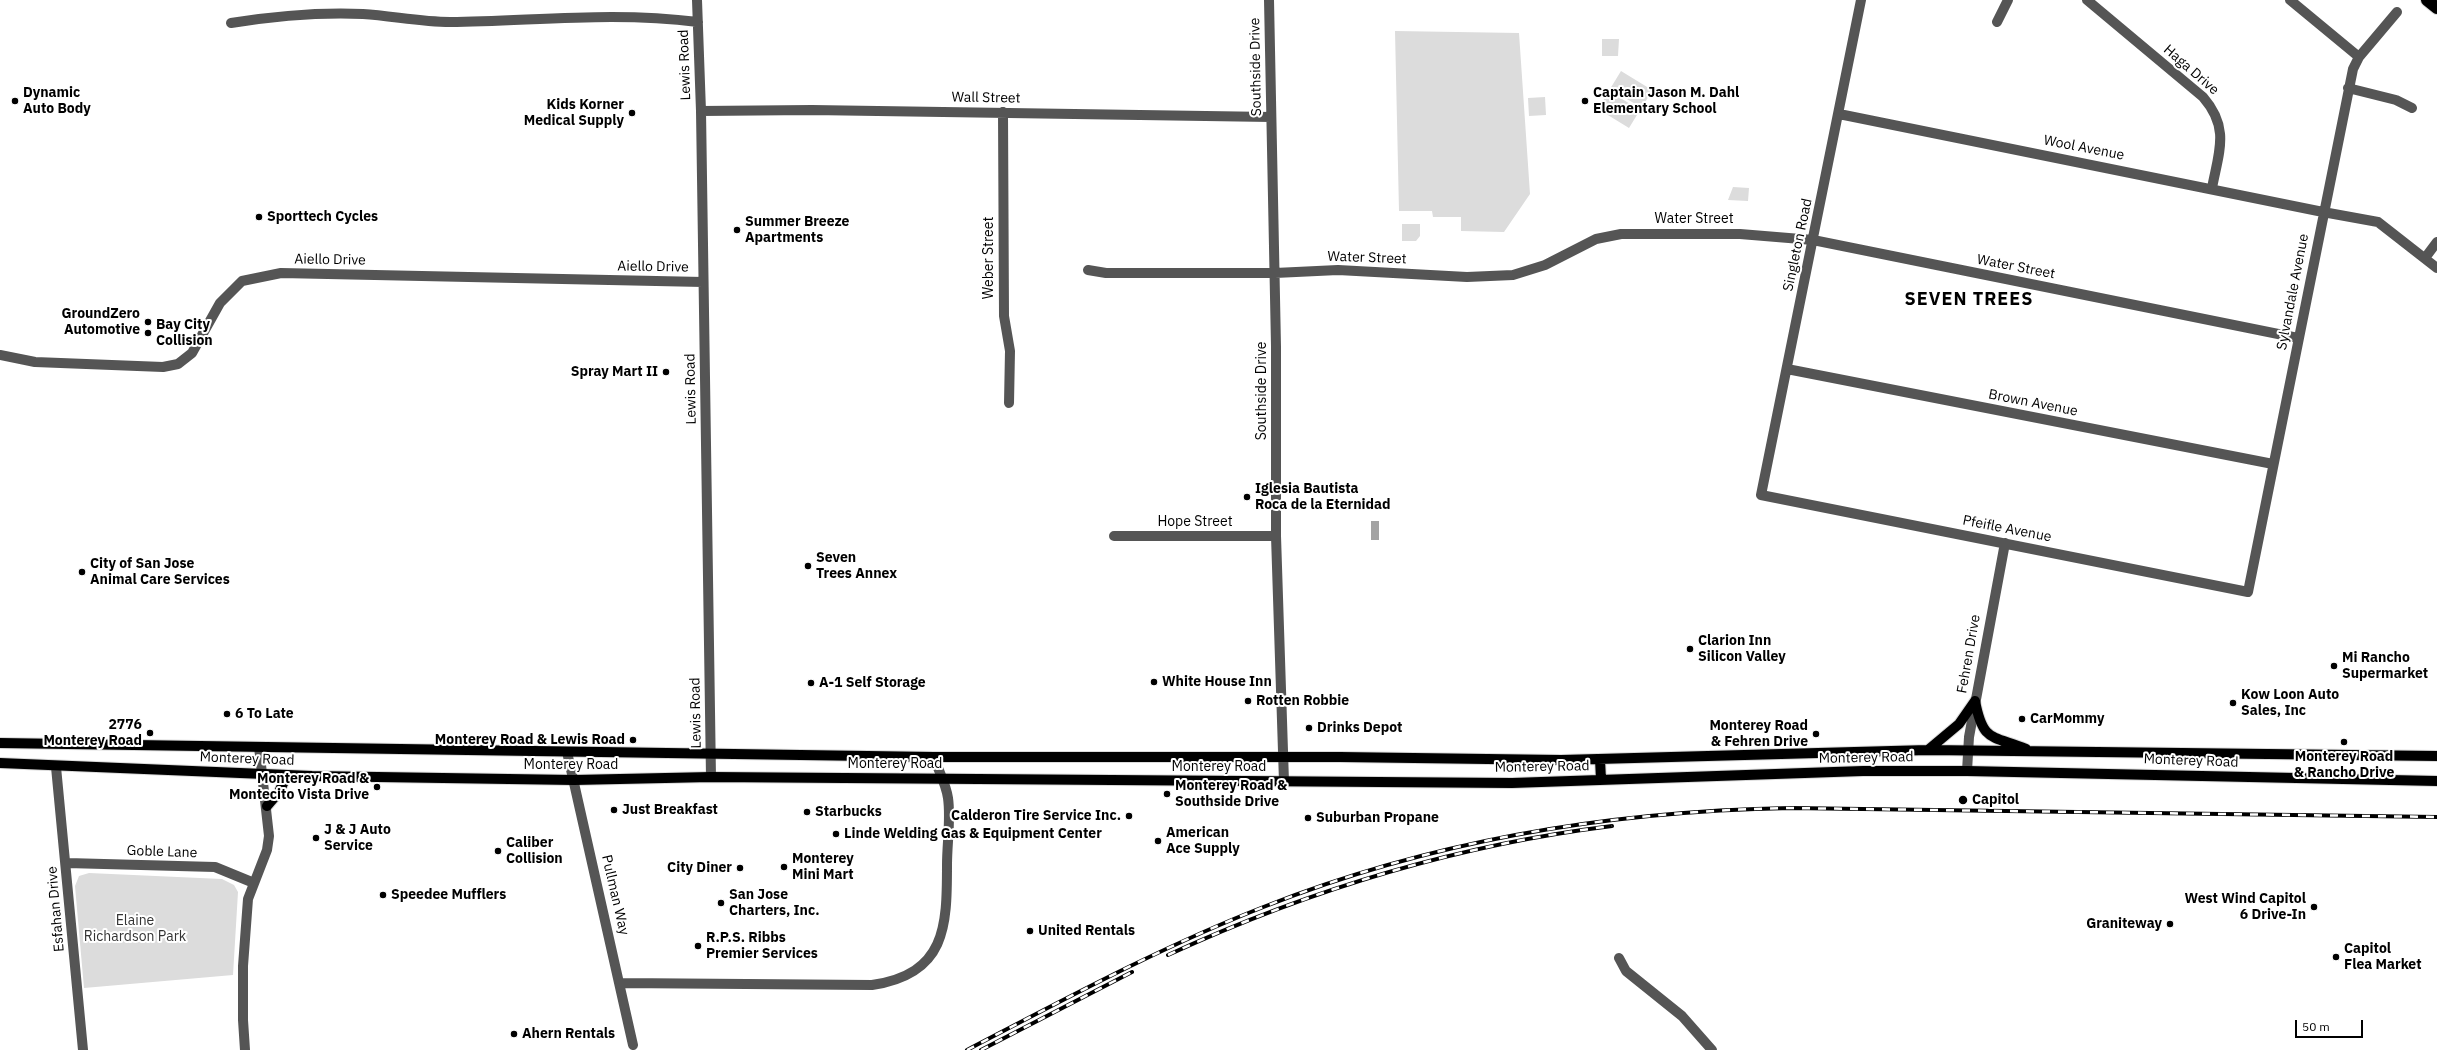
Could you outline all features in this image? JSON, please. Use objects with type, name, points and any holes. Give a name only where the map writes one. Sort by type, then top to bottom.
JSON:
[{"type":"highway","points":[[2427,0],[2437,8]]},
{"type":"main road","points":[[1928,750],[1959,724],[1975,700]]},
{"type":"main road","points":[[1975,700],[1980,725],[1986,733],[2031,751]]},
{"type":"main road","name":"Monterey Road","points":[[0,743],[934,757],[1600,759],[1928,750],[2437,756]]},
{"type":"main road","points":[[1600,759],[1601,780]]},
{"type":"main road","name":"Monterey Road","points":[[0,763],[56,767],[286,775],[574,780],[711,777],[941,778],[1044,781],[1512,783],[1862,771],[1967,771],[2437,781]]},
{"type":"main road","points":[[266,806],[279,792],[286,775]]},
{"type":"street","name":"Lewis Road","points":[[697,0],[701,111],[711,777]]},
{"type":"street","name":"Southside Drive","points":[[1269,0],[1275,272],[1276,536],[1284,782]]},
{"type":"street","name":"Singleton Road","points":[[1761,495],[1861,0]]},
{"type":"street","points":[[1997,22],[2008,0]]},
{"type":"street","name":"Haga Drive","points":[[2087,0],[2203,97],[2214,109],[2220,124],[2222,139],[2212,188]]},
{"type":"street","points":[[2290,0],[2359,57]]},
{"type":"street","name":"Sylvandale Avenue","points":[[2248,592],[2348,88],[2353,69],[2359,57],[2397,12]]},
{"type":"street","points":[[231,22],[289,14],[363,14],[423,22],[489,22],[553,17],[616,16],[698,22]]},
{"type":"street","points":[[2348,88],[2396,100],[2412,108]]},
{"type":"street","name":"Wall Street","points":[[701,111],[1003,112],[1271,117]]},
{"type":"street","name":"Weber Street","points":[[1003,112],[1004,316],[1010,351],[1009,403]]},
{"type":"street","name":"Wool Avenue","points":[[1839,114],[2378,222],[2437,268]]},
{"type":"street","name":"Water Street","points":[[1088,270],[1106,273],[1338,270],[1466,277],[1513,275],[1545,266],[1596,239],[1631,233],[1740,234],[1813,240],[2298,338]]},
{"type":"street","points":[[2425,258],[2437,242]]},
{"type":"street","name":"Aiello Drive","points":[[0,355],[35,362],[163,367],[178,364],[192,353],[220,303],[242,281],[281,273],[703,282]]},
{"type":"street","name":"Brown Avenue","points":[[1787,369],[2273,464]]},
{"type":"street","name":"Pfeifle Avenue","points":[[1761,495],[2248,592]]},
{"type":"street","name":"Hope Street","points":[[1114,536],[1276,536]]},
{"type":"street","name":"Fehren Drive","points":[[1967,771],[1968,751],[1975,700],[2005,543]]},
{"type":"street","points":[[245,1050],[243,1020],[243,966],[248,899],[268,842],[266,806],[259,747]]},
{"type":"street","name":"Pullman Way","points":[[567,752],[634,1045]]},
{"type":"street","points":[[620,983],[872,985],[892,982],[909,974],[929,958],[936,947],[944,930],[947,904],[948,798],[934,757]]},
{"type":"street","name":"Esfahan Drive","points":[[56,767],[62,835],[67,863],[83,1050]]},
{"type":"street","name":"Goble Lane","points":[[67,863],[214,867],[254,883]]},
{"type":"street","points":[[1619,958],[1626,971],[1682,1016],[1712,1050]]},
{"type":"green space","points":[[1395,31],[1519,33],[1530,194],[1504,232],[1461,231],[1461,217],[1433,217],[1432,211],[1399,211]]},
{"type":"green space","points":[[1602,39],[1619,39],[1618,56],[1602,56]]},
{"type":"green space","points":[[1621,71],[1652,90],[1642,108],[1610,89]]},
{"type":"green space","points":[[1609,91],[1640,110],[1629,128],[1598,109]]},
{"type":"green space","points":[[1545,97],[1546,115],[1529,116],[1528,98]]},
{"type":"green space","points":[[1733,187],[1749,188],[1748,201],[1728,200]]},
{"type":"green space","points":[[1402,224],[1420,224],[1420,236],[1416,241],[1402,241]]},
{"type":"green space","name":"Elaine Richardson Park","points":[[89,873],[222,879],[234,885],[238,892],[233,975],[84,988],[75,886],[79,876]]},
{"type":"shaded area","points":[[1371,521],[1379,521],[1379,540],[1371,540]]},
{"type":"railway","points":[[967,1050],[1152,956],[1190,938],[1266,906],[1329,883],[1394,863],[1524,833],[1657,815],[1724,810],[1791,808],[2437,817]]},
{"type":"railway","points":[[1168,955],[1275,910],[1385,873],[1497,845],[1554,834],[1612,826]]},
{"type":"railway","points":[[981,1050],[1132,972]]},
{"type":"place","name":"Dynamic Auto Body","points":[[15,101]]},
{"type":"place","name":"Captain Jason M. Dahl Elementary School","points":[[1585,101]]},
{"type":"place","name":"Kids Korner Medical Supply","points":[[632,113]]},
{"type":"place","name":"Sporttech Cycles","points":[[259,217]]},
{"type":"place","name":"Summer Breeze Apartments","points":[[737,230]]},
{"type":"place","name":"GroundZero Automotive","points":[[148,322]]},
{"type":"place","name":"Bay City Collision","points":[[148,333]]},
{"type":"place","name":"Spray Mart II","points":[[666,372]]},
{"type":"place","name":"Iglesia Bautista Roca de la Eternidad","points":[[1247,497]]},
{"type":"place","name":"Seven Trees Annex","points":[[808,566]]},
{"type":"place","name":"City of San Jose Animal Care Services","points":[[82,572]]},
{"type":"place","name":"Clarion Inn Silicon Valley","points":[[1690,649]]},
{"type":"place","name":"Mi Rancho Supermarket","points":[[2334,666]]},
{"type":"place","name":"White House Inn","points":[[1154,682]]},
{"type":"place","name":"A-1 Self Storage","points":[[811,683]]},
{"type":"place","name":"Rotten Robbie","points":[[1248,701]]},
{"type":"place","name":"Kow Loon Auto Sales, Inc","points":[[2233,703]]},
{"type":"place","name":"6 To Late","points":[[227,714]]},
{"type":"place","name":"CarMommy","points":[[2022,719]]},
{"type":"place","name":"Drinks Depot","points":[[1309,728]]},
{"type":"place","name":"2776 Monterey Road","points":[[150,733]]},
{"type":"place","name":"Monterey Road & Fehren Drive","points":[[1816,734]]},
{"type":"place","name":"Monterey Road & Lewis Road","points":[[633,740]]},
{"type":"place","name":"Monterey Road & Rancho Drive","points":[[2344,742]]},
{"type":"place","name":"Monterey Road & Montecito Vista Drive","points":[[377,787]]},
{"type":"place","name":"Monterey Road & Southside Drive","points":[[1167,794]]},
{"type":"place","name":"Capitol","points":[[1963,800]]},
{"type":"place","name":"Just Breakfast","points":[[614,810]]},
{"type":"place","name":"Starbucks","points":[[807,812]]},
{"type":"place","name":"Calderon Tire Service Inc.","points":[[1129,816]]},
{"type":"place","name":"Suburban Propane","points":[[1308,818]]},
{"type":"place","name":"Linde Welding Gas & Equipment Center","points":[[836,834]]},
{"type":"place","name":"J & J Auto Service","points":[[316,838]]},
{"type":"place","name":"American Ace Supply","points":[[1158,841]]},
{"type":"place","name":"Caliber Collision","points":[[498,851]]},
{"type":"place","name":"Monterey Mini Mart","points":[[784,867]]},
{"type":"place","name":"City Diner","points":[[740,868]]},
{"type":"place","name":"Speedee Mufflers","points":[[383,895]]},
{"type":"place","name":"San Jose Charters, Inc.","points":[[721,903]]},
{"type":"place","name":"West Wind Capitol 6 Drive-In","points":[[2314,907]]},
{"type":"place","name":"Graniteway","points":[[2170,924]]},
{"type":"place","name":"United Rentals","points":[[1030,931]]},
{"type":"place","name":"R.P.S. Ribbs Premier Services","points":[[698,946]]},
{"type":"place","name":"Capitol Flea Market","points":[[2336,957]]},
{"type":"place","name":"Ahern Rentals","points":[[514,1034]]},
{"type":"district","name":"SEVEN TREES","points":[[1969,300]]}]
